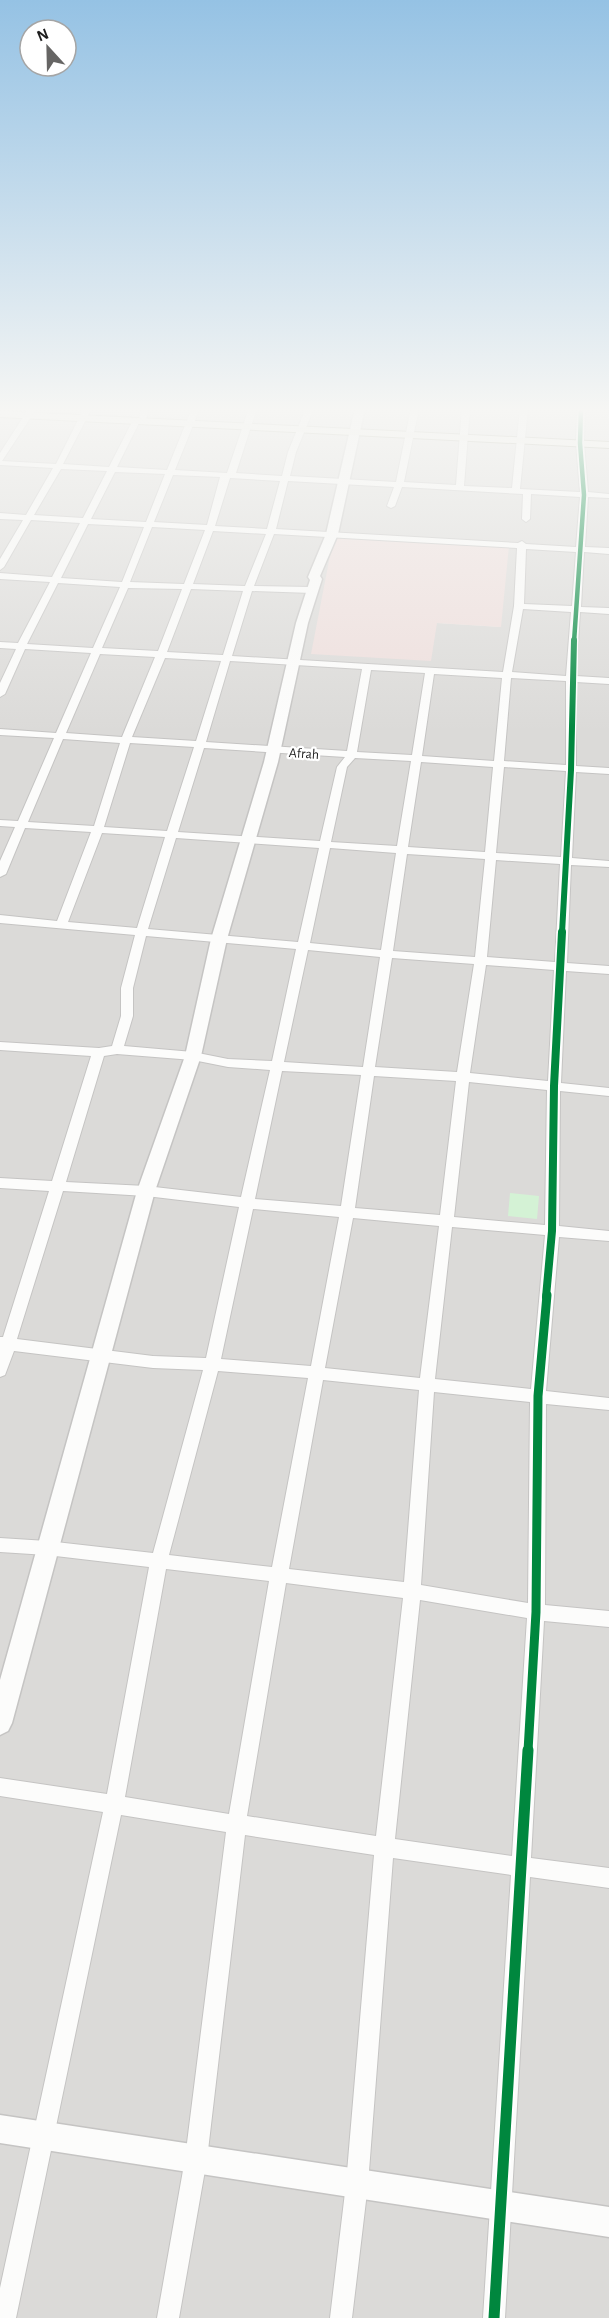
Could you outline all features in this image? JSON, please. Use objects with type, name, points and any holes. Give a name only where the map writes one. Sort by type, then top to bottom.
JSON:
[{"type":"street","points":[[5,516],[522,544],[609,551]]},
{"type":"street","points":[[0,694],[21,647],[88,516]]},
{"type":"street","points":[[0,874],[125,585],[150,516]]},
{"type":"street","points":[[61,925],[98,829],[126,740],[212,516]]},
{"type":"street","points":[[117,1050],[127,1016],[127,988],[142,932],[248,590],[275,516]]},
{"type":"street","points":[[0,1722],[146,1191],[193,1056],[219,939],[274,750],[316,579],[314,577],[332,534],[336,516]]},
{"type":"street","points":[[494,2318],[536,1612],[538,1396],[552,1231],[554,1086],[571,770],[570,678],[582,516]]},
{"type":"street","points":[[0,567],[30,517]]},
{"type":"street","points":[[341,2318],[357,2184],[384,1849],[412,1591],[427,1385],[463,1077],[481,959],[497,765],[507,674],[519,606],[522,544]]},
{"type":"street","points":[[0,576],[58,578],[125,585],[312,590]]},
{"type":"street","points":[[519,606],[609,611]]},
{"type":"street","points":[[0,645],[609,681]]},
{"type":"street","points":[[5,2318],[114,1804],[159,1561],[212,1364],[305,946],[342,767],[351,756],[366,666]]},
{"type":"street","points":[[168,2318],[196,2159],[237,1823],[279,1575],[347,1212],[430,669]]},
{"type":"street","name":"Afrah","points":[[0,732],[609,771]]},
{"type":"street","points":[[0,823],[609,864]]},
{"type":"street","points":[[0,919],[388,954],[609,970]]},
{"type":"street","points":[[0,1046],[99,1052],[117,1050],[193,1056],[228,1063],[463,1077],[609,1092]]},
{"type":"street","points":[[0,1371],[5,1343],[99,1052]]},
{"type":"street","points":[[0,1183],[146,1191],[247,1203],[609,1236]]},
{"type":"street","points":[[5,1343],[153,1362],[212,1364],[318,1373],[609,1404]]},
{"type":"street","points":[[0,1545],[47,1548],[412,1591],[536,1612],[609,1619]]},
{"type":"street","points":[[0,1787],[237,1823],[384,1849],[609,1878]]},
{"type":"street","points":[[0,2129],[609,2222]]},
{"type":"shaded area","points":[[0,516],[609,516],[609,2318],[0,2318]],"holes":[[[334,535],[501,627],[437,623],[327,583]]]},
{"type":"shaded area","points":[[334,535],[509,546],[501,627],[437,623],[431,661],[311,654]]},
{"type":"green space","points":[[510,1193],[539,1196],[537,1219],[508,1216]]},
{"type":"cycle path","points":[[494,2318],[536,1612],[538,1396],[552,1231],[554,1086],[571,770],[571,679],[583,516]]}]
